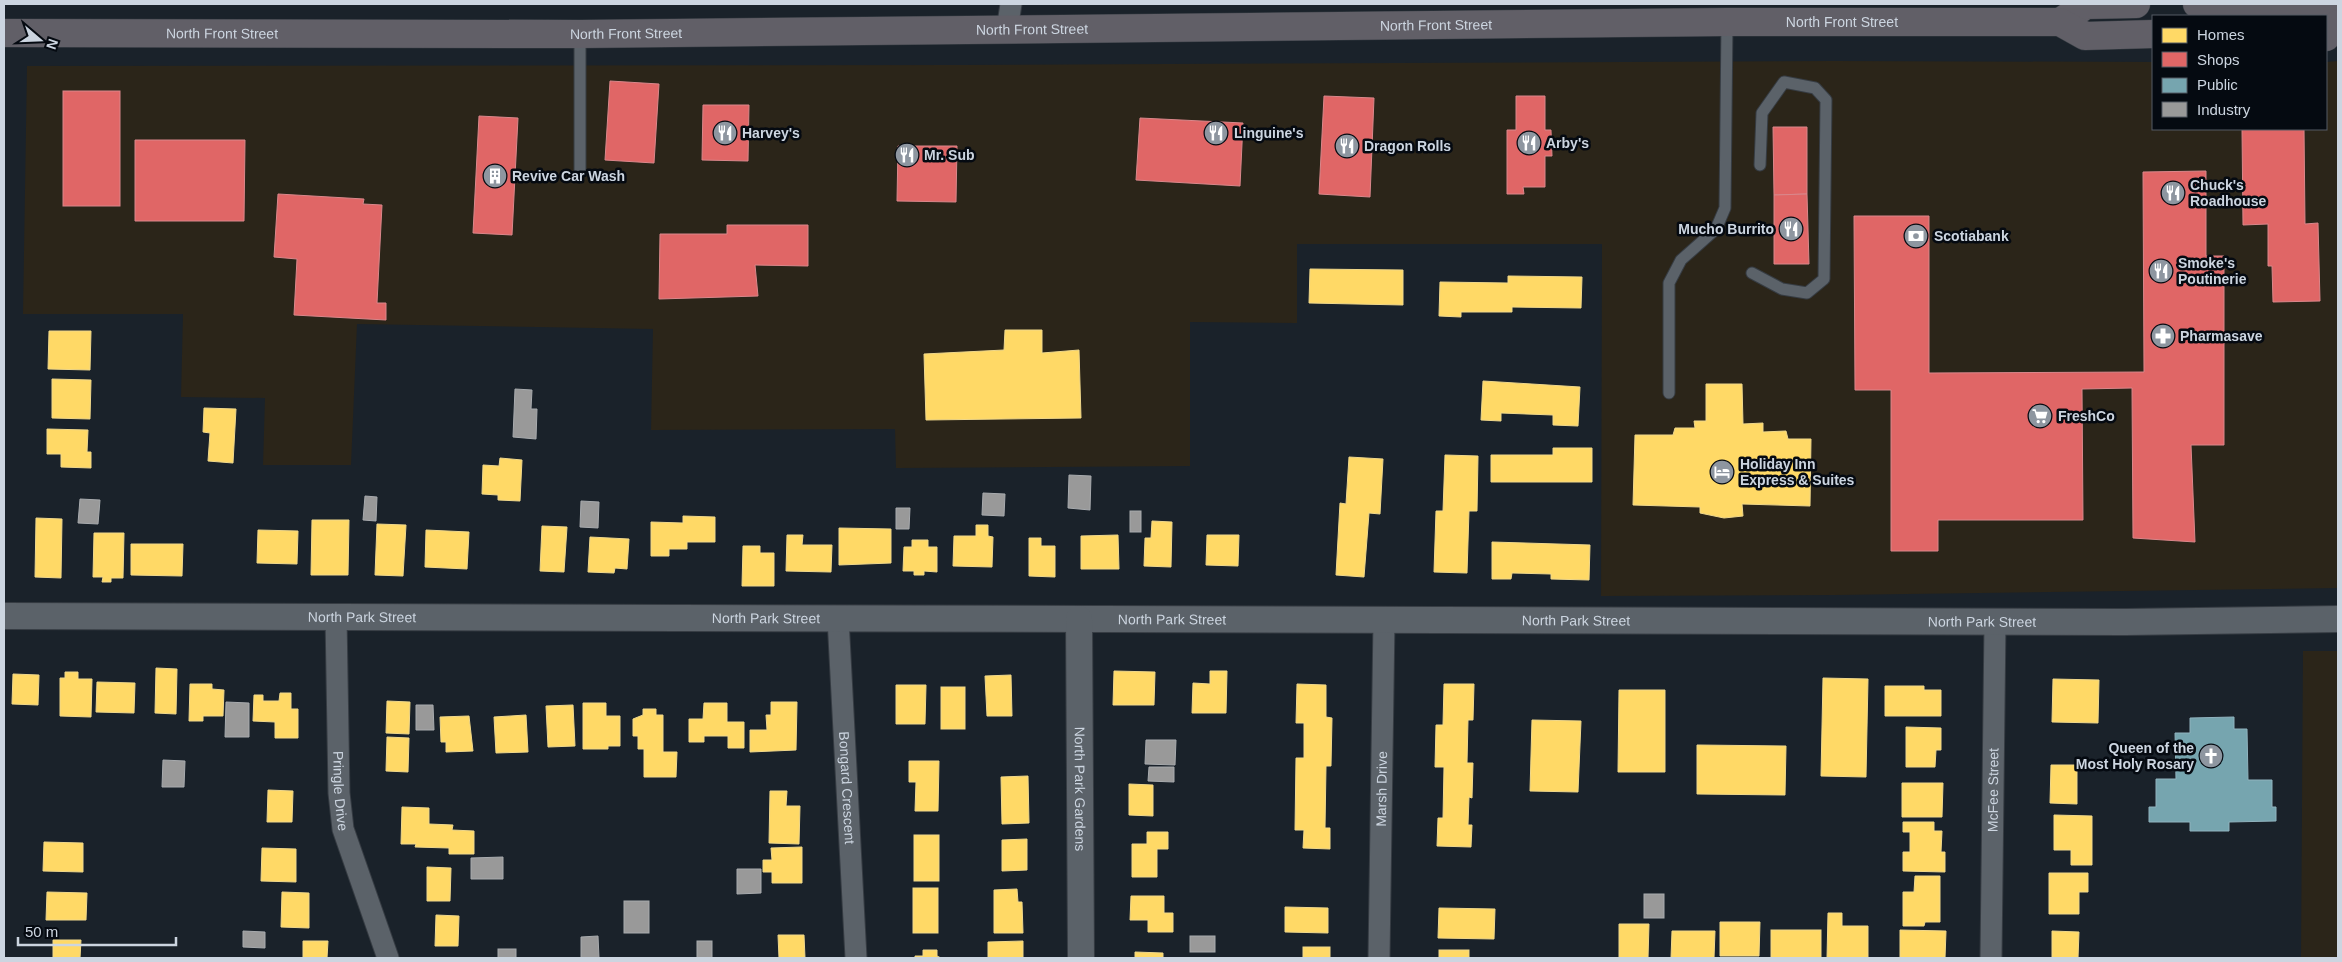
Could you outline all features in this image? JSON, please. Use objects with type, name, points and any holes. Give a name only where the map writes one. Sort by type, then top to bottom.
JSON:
[{"type":"main road","points":[[2060,22],[2086,5],[2136,4]]},
{"type":"main road","points":[[2197,4],[2325,5],[2338,16]]},
{"type":"main road","name":"North Front Street","points":[[4,33],[580,34],[1009,17],[1727,22],[1843,18],[2060,22],[2085,36],[2152,34]]},
{"type":"main road","points":[[2327,36],[2338,24]]},
{"type":"street","name":"North Park Street","points":[[4,616],[1995,622],[2338,619]]},
{"type":"street","name":"Pringle Drive","points":[[336,617],[339,793],[343,830],[388,958]]},
{"type":"street","name":"Bongard Crescent","points":[[838,618],[856,958]]},
{"type":"street","name":"North Park Gardens","points":[[1079,619],[1081,958]]},
{"type":"street","name":"Marsh Drive","points":[[1379,958],[1384,620]]},
{"type":"street","name":"McFee Street","points":[[1991,958],[1995,622]]},
{"type":"lane","points":[[1669,393],[1669,283],[1680,260],[1716,229],[1725,208],[1727,22]]},
{"type":"lane","points":[[580,34],[580,172]]},
{"type":"lane","points":[[1752,273],[1782,289],[1807,293],[1824,279],[1826,100],[1815,88],[1784,82],[1762,113],[1760,165]]},
{"type":"shaded area","points":[[1834,61],[2152,62],[2152,130],[2327,130],[2327,62],[2338,61],[2338,588],[1835,595],[1601,596],[1602,244],[1297,244],[1297,323],[1190,322],[1190,466],[896,468],[895,429],[651,430],[653,329],[357,324],[351,465],[263,465],[265,398],[181,397],[183,314],[23,314],[27,66],[962,65]]},
{"type":"shaded area","points":[[2303,651],[2338,651],[2338,958],[2301,958]]},
{"type":"building: Homes","points":[[1310,269],[1403,270],[1403,305],[1309,303]]},
{"type":"building: Homes","points":[[1508,276],[1582,277],[1581,308],[1512,307],[1512,312],[1461,312],[1461,317],[1439,316],[1440,282],[1508,283]]},
{"type":"building: Homes","points":[[1005,330],[1042,330],[1042,353],[1079,350],[1081,418],[926,420],[924,354],[1004,350]]},
{"type":"building: Homes","points":[[49,331],[91,331],[90,370],[48,369]]},
{"type":"building: Homes","points":[[52,379],[91,380],[90,419],[52,418]]},
{"type":"building: Homes","points":[[1483,381],[1580,387],[1578,426],[1553,425],[1553,415],[1501,413],[1501,421],[1481,420]]},
{"type":"building: Homes","name":"Holiday Inn Express & Suites","points":[[1706,384],[1742,384],[1743,424],[1763,423],[1763,432],[1786,431],[1788,439],[1811,439],[1810,506],[1742,504],[1743,516],[1724,518],[1700,513],[1700,507],[1633,505],[1635,435],[1673,435],[1675,428],[1695,428],[1694,421],[1706,421]]},
{"type":"building: Homes","points":[[204,408],[236,409],[233,463],[208,461],[210,433],[203,432]]},
{"type":"building: Homes","points":[[47,429],[88,430],[87,452],[91,452],[91,468],[61,467],[61,454],[47,454]]},
{"type":"building: Homes","points":[[1553,448],[1592,448],[1592,482],[1491,482],[1491,455],[1553,455]]},
{"type":"building: Homes","points":[[1445,455],[1478,456],[1477,511],[1469,511],[1467,573],[1434,572],[1436,511],[1443,511]]},
{"type":"building: Homes","points":[[1349,457],[1383,459],[1380,514],[1369,513],[1364,577],[1336,575],[1340,503],[1346,504]]},
{"type":"building: Homes","points":[[500,458],[522,460],[520,501],[498,500],[498,495],[482,494],[483,465],[499,466]]},
{"type":"building: Homes","points":[[683,516],[715,517],[715,542],[687,542],[687,549],[669,549],[669,556],[651,556],[651,522],[683,523]]},
{"type":"building: Homes","points":[[36,518],[62,519],[61,578],[35,577]]},
{"type":"building: Homes","points":[[312,520],[349,520],[348,575],[311,575]]},
{"type":"building: Homes","points":[[1152,521],[1172,522],[1171,567],[1144,566],[1145,538],[1151,538]]},
{"type":"building: Homes","points":[[377,524],[406,525],[403,576],[375,575]]},
{"type":"building: Homes","points":[[976,525],[988,525],[988,536],[993,537],[992,567],[953,566],[954,536],[976,536]]},
{"type":"building: Homes","points":[[542,526],[567,527],[564,572],[540,571]]},
{"type":"building: Homes","points":[[839,528],[891,529],[891,563],[839,565]]},
{"type":"building: Homes","points":[[258,530],[298,531],[297,564],[257,563]]},
{"type":"building: Homes","points":[[426,530],[469,532],[467,569],[425,567]]},
{"type":"building: Homes","points":[[94,533],[124,533],[123,578],[111,578],[111,582],[102,582],[103,577],[93,577]]},
{"type":"building: Homes","points":[[787,535],[803,535],[802,545],[832,545],[831,572],[786,571]]},
{"type":"building: Homes","points":[[1118,535],[1119,569],[1081,569],[1081,536]]},
{"type":"building: Homes","points":[[1207,535],[1239,535],[1238,566],[1206,565]]},
{"type":"building: Homes","points":[[590,537],[629,539],[627,569],[615,568],[614,573],[588,572]]},
{"type":"building: Homes","points":[[1029,538],[1041,538],[1041,546],[1055,546],[1055,577],[1029,576]]},
{"type":"building: Homes","points":[[912,540],[928,540],[928,547],[937,547],[937,572],[924,571],[924,575],[914,575],[914,571],[903,571],[904,547],[912,547]]},
{"type":"building: Homes","points":[[1492,542],[1590,545],[1589,580],[1551,579],[1551,574],[1512,573],[1511,579],[1492,579]]},
{"type":"building: Homes","points":[[131,544],[183,544],[182,576],[131,575]]},
{"type":"building: Homes","points":[[743,546],[760,546],[760,553],[774,553],[774,586],[742,586]]},
{"type":"building: Homes","points":[[156,668],[177,669],[176,714],[155,713]]},
{"type":"building: Homes","points":[[1114,671],[1155,672],[1154,705],[1113,705]]},
{"type":"building: Homes","points":[[1210,671],[1227,671],[1226,713],[1192,713],[1193,683],[1210,684]]},
{"type":"building: Homes","points":[[65,672],[78,672],[78,679],[92,679],[91,717],[60,716],[60,678],[65,678]]},
{"type":"building: Homes","points":[[13,674],[39,675],[38,705],[12,704]]},
{"type":"building: Homes","points":[[1011,675],[1012,716],[987,716],[985,676]]},
{"type":"building: Homes","points":[[1823,678],[1868,679],[1866,777],[1821,776]]},
{"type":"building: Homes","points":[[2053,679],[2099,680],[2098,723],[2052,722]]},
{"type":"building: Homes","points":[[97,682],[135,683],[134,713],[96,712]]},
{"type":"building: Homes","points":[[190,684],[212,684],[212,689],[224,690],[223,716],[203,716],[203,721],[189,721]]},
{"type":"building: Homes","points":[[1297,684],[1326,685],[1326,717],[1332,718],[1331,766],[1326,766],[1325,828],[1330,828],[1330,849],[1303,848],[1304,830],[1295,830],[1296,758],[1304,758],[1304,723],[1296,723]]},
{"type":"building: Homes","points":[[1444,684],[1474,684],[1473,720],[1468,720],[1467,763],[1473,763],[1472,798],[1469,797],[1468,825],[1472,825],[1471,847],[1437,846],[1438,818],[1443,818],[1444,767],[1435,767],[1436,725],[1443,725]]},
{"type":"building: Homes","points":[[896,685],[926,685],[925,724],[896,724]]},
{"type":"building: Homes","points":[[1885,686],[1924,686],[1924,690],[1941,690],[1941,716],[1885,716]]},
{"type":"building: Homes","points":[[941,687],[965,687],[965,729],[941,729]]},
{"type":"building: Homes","points":[[1619,690],[1665,690],[1665,772],[1618,772]]},
{"type":"building: Homes","points":[[280,693],[291,693],[291,709],[298,709],[298,738],[275,738],[275,722],[253,721],[254,695],[263,695],[263,701],[279,701]]},
{"type":"building: Homes","points":[[387,701],[410,702],[409,734],[386,733]]},
{"type":"building: Homes","points":[[771,702],[797,702],[796,750],[750,752],[750,730],[767,730],[766,715],[771,715]]},
{"type":"building: Homes","points":[[583,703],[606,703],[606,716],[620,716],[620,746],[608,746],[608,749],[583,749]]},
{"type":"building: Homes","points":[[704,703],[727,703],[727,722],[744,722],[744,748],[728,748],[728,736],[704,736],[704,742],[689,742],[689,719],[703,719]]},
{"type":"building: Homes","points":[[573,705],[575,746],[548,747],[546,706]]},
{"type":"building: Homes","points":[[643,709],[656,709],[656,715],[663,715],[663,752],[677,752],[676,777],[644,777],[644,749],[638,749],[638,736],[633,736],[633,719],[643,715]]},
{"type":"building: Homes","points":[[526,715],[528,752],[496,753],[494,717]]},
{"type":"building: Homes","points":[[469,716],[473,751],[446,752],[446,742],[441,742],[440,717]]},
{"type":"building: Homes","points":[[1532,720],[1581,721],[1578,792],[1530,791]]},
{"type":"building: Homes","points":[[1906,727],[1941,728],[1941,750],[1936,750],[1935,767],[1906,767]]},
{"type":"building: Homes","points":[[387,737],[409,738],[408,772],[386,771]]},
{"type":"building: Homes","points":[[1697,745],[1786,746],[1785,795],[1697,794]]},
{"type":"building: Homes","points":[[909,761],[939,761],[938,811],[915,811],[916,782],[909,782]]},
{"type":"building: Homes","points":[[2051,765],[2077,765],[2077,804],[2050,803]]},
{"type":"building: Homes","points":[[1028,776],[1029,823],[1002,824],[1001,777]]},
{"type":"building: Homes","points":[[1902,783],[1943,783],[1942,817],[1902,817]]},
{"type":"building: Homes","points":[[1129,784],[1153,785],[1153,816],[1129,815]]},
{"type":"building: Homes","points":[[268,790],[293,791],[292,822],[267,822]]},
{"type":"building: Homes","points":[[770,791],[787,791],[786,806],[800,806],[799,844],[769,843]]},
{"type":"building: Homes","points":[[402,807],[429,808],[429,824],[453,825],[452,830],[474,831],[474,854],[449,854],[449,848],[415,847],[416,844],[401,844]]},
{"type":"building: Homes","points":[[2054,815],[2092,816],[2092,865],[2071,865],[2071,850],[2054,850]]},
{"type":"building: Homes","points":[[1903,822],[1934,822],[1934,831],[1942,831],[1941,852],[1945,852],[1945,872],[1903,871],[1903,852],[1910,852],[1910,832],[1903,832]]},
{"type":"building: Homes","points":[[1147,832],[1168,832],[1168,849],[1157,849],[1157,877],[1132,877],[1132,844],[1147,844]]},
{"type":"building: Homes","points":[[914,835],[939,835],[939,881],[914,881]]},
{"type":"building: Homes","points":[[1027,839],[1027,870],[1002,871],[1002,840]]},
{"type":"building: Homes","points":[[44,842],[83,843],[83,872],[43,871]]},
{"type":"building: Homes","points":[[802,847],[802,883],[772,883],[772,872],[763,872],[763,860],[772,860],[771,848]]},
{"type":"building: Homes","points":[[262,848],[296,849],[296,882],[261,881]]},
{"type":"building: Homes","points":[[427,867],[451,868],[450,901],[427,901]]},
{"type":"building: Homes","points":[[2049,873],[2088,873],[2088,892],[2079,892],[2079,914],[2049,914]]},
{"type":"building: Homes","points":[[1915,876],[1940,876],[1940,922],[1925,922],[1924,926],[1903,926],[1903,892],[1914,892]]},
{"type":"building: Homes","points":[[913,888],[938,888],[938,933],[913,933]]},
{"type":"building: Homes","points":[[1017,889],[1018,902],[1022,902],[1023,933],[994,933],[994,890]]},
{"type":"building: Homes","points":[[47,892],[87,893],[86,920],[46,920]]},
{"type":"building: Homes","points":[[282,892],[309,893],[309,928],[281,927]]},
{"type":"building: Homes","points":[[1131,896],[1164,896],[1164,913],[1173,913],[1173,932],[1148,932],[1148,920],[1130,920]]},
{"type":"building: Homes","points":[[1285,907],[1328,908],[1328,933],[1285,932]]},
{"type":"building: Homes","points":[[1439,908],[1495,909],[1494,939],[1438,938]]},
{"type":"building: Homes","points":[[1828,913],[1842,913],[1842,926],[1868,926],[1868,958],[1827,958]]},
{"type":"building: Homes","points":[[436,915],[459,916],[458,946],[435,946]]},
{"type":"building: Homes","points":[[1720,922],[1760,922],[1759,956],[1720,956]]},
{"type":"building: Homes","points":[[1619,924],[1649,924],[1648,958],[1619,958]]},
{"type":"building: Homes","points":[[1771,930],[1821,930],[1821,958],[1771,958]]},
{"type":"building: Homes","points":[[1900,930],[1946,931],[1945,958],[1900,958]]},
{"type":"building: Homes","points":[[1672,931],[1715,931],[1714,958],[1671,958]]},
{"type":"building: Homes","points":[[2052,931],[2079,932],[2078,958],[2052,958]]},
{"type":"building: Homes","points":[[778,935],[804,935],[805,958],[779,958]]},
{"type":"building: Homes","points":[[53,940],[81,940],[80,958],[53,958]]},
{"type":"building: Homes","points":[[303,941],[328,941],[327,958],[303,958]]},
{"type":"building: Homes","points":[[1023,941],[1023,958],[988,958],[988,942]]},
{"type":"building: Homes","points":[[1303,947],[1330,947],[1330,958],[1303,958]]},
{"type":"building: Homes","points":[[923,950],[937,950],[937,956],[941,958],[915,958],[915,956],[923,956]]},
{"type":"building: Homes","points":[[1439,950],[1469,950],[1469,958],[1439,958]]},
{"type":"building: Homes","points":[[1135,952],[1163,953],[1163,958],[1135,958]]},
{"type":"building: Shops","points":[[610,81],[659,84],[654,163],[605,160]]},
{"type":"building: Shops","points":[[63,91],[120,91],[120,206],[63,206]]},
{"type":"building: Shops","name":"Dragon Rolls","points":[[1324,96],[1374,98],[1370,197],[1319,194]]},
{"type":"building: Shops","name":"Arby's","points":[[1516,96],[1545,96],[1545,130],[1551,130],[1552,156],[1545,156],[1545,187],[1523,187],[1524,194],[1507,194],[1507,130],[1516,130]]},
{"type":"building: Shops","name":"Harvey's","points":[[703,105],[749,105],[748,161],[702,160]]},
{"type":"building: Shops","name":"Revive Car Wash","points":[[479,116],[518,118],[512,235],[473,233]]},
{"type":"building: Shops","points":[[1140,118],[1243,123],[1240,186],[1136,180]]},
{"type":"building: Shops","points":[[1773,127],[1807,127],[1807,194],[1774,195]]},
{"type":"building: Shops","points":[[2242,130],[2304,130],[2305,224],[2318,223],[2320,301],[2273,302],[2272,266],[2268,266],[2268,224],[2243,225]]},
{"type":"building: Shops","points":[[135,140],[245,140],[244,221],[135,221]]},
{"type":"building: Shops","points":[[898,146],[957,146],[956,202],[897,201]]},
{"type":"building: Shops","points":[[2206,171],[2206,256],[2224,256],[2224,445],[2191,445],[2195,542],[2133,538],[2132,388],[2082,389],[2083,520],[1938,520],[1938,551],[1891,551],[1891,390],[1855,390],[1854,216],[1929,216],[1929,373],[2144,372],[2143,172]]},
{"type":"building: Shops","points":[[278,194],[364,199],[363,204],[382,205],[377,303],[386,303],[386,320],[294,315],[297,259],[274,257]]},
{"type":"building: Shops","name":"Mucho Burrito","points":[[1807,194],[1809,264],[1774,264],[1774,195]]},
{"type":"building: Shops","points":[[727,225],[808,225],[808,266],[755,265],[758,296],[659,299],[660,234],[727,234]]},
{"type":"building: Public","name":"Queen of the Most Holy Rosary","points":[[2234,717],[2234,729],[2247,729],[2248,780],[2272,780],[2272,807],[2276,807],[2276,821],[2229,822],[2229,831],[2190,831],[2190,822],[2149,822],[2149,807],[2156,807],[2156,779],[2176,779],[2175,733],[2190,733],[2190,718]]},
{"type":"building: Industry","points":[[515,389],[532,390],[531,409],[537,409],[536,439],[513,437]]},
{"type":"building: Industry","points":[[1069,475],[1091,476],[1090,510],[1068,508]]},
{"type":"building: Industry","points":[[983,493],[1005,494],[1004,516],[982,515]]},
{"type":"building: Industry","points":[[365,496],[377,497],[376,521],[363,520]]},
{"type":"building: Industry","points":[[80,499],[100,500],[98,524],[78,523]]},
{"type":"building: Industry","points":[[581,501],[599,502],[598,528],[580,527]]},
{"type":"building: Industry","points":[[896,508],[910,508],[909,529],[896,529]]},
{"type":"building: Industry","points":[[1130,511],[1141,511],[1141,532],[1130,532]]},
{"type":"building: Industry","points":[[226,702],[249,703],[249,737],[225,737]]},
{"type":"building: Industry","points":[[416,705],[433,705],[434,730],[416,730]]},
{"type":"building: Industry","points":[[1146,740],[1176,740],[1175,765],[1145,764]]},
{"type":"building: Industry","points":[[163,760],[185,761],[184,787],[162,787]]},
{"type":"building: Industry","points":[[1149,767],[1174,767],[1174,782],[1148,781]]},
{"type":"building: Industry","points":[[503,857],[503,879],[471,879],[471,858]]},
{"type":"building: Industry","points":[[737,869],[761,869],[761,893],[737,894]]},
{"type":"building: Industry","points":[[1644,894],[1664,894],[1664,918],[1644,918]]},
{"type":"building: Industry","points":[[624,901],[649,901],[649,933],[624,933]]},
{"type":"building: Industry","points":[[243,931],[265,932],[265,948],[243,947]]},
{"type":"building: Industry","points":[[598,936],[599,958],[581,958],[581,937]]},
{"type":"building: Industry","points":[[1190,936],[1215,936],[1215,952],[1190,952]]},
{"type":"building: Industry","points":[[697,941],[712,941],[712,958],[697,958]]},
{"type":"building: Industry","points":[[498,949],[516,949],[516,958],[498,958]]},
{"type":"place","name":"Harvey's","points":[[725,133]]},
{"type":"place","name":"Linguine's","points":[[1216,133]]},
{"type":"place","name":"Arby's","points":[[1529,143]]},
{"type":"place","name":"Dragon Rolls","points":[[1347,146]]},
{"type":"place","name":"Mr. Sub","points":[[907,155]]},
{"type":"place","name":"Revive Car Wash","points":[[495,176]]},
{"type":"place","name":"Chuck's Roadhouse","points":[[2173,193]]},
{"type":"place","name":"Mucho Burrito","points":[[1791,229]]},
{"type":"place","name":"Scotiabank","points":[[1916,236]]},
{"type":"place","name":"Smoke's Poutinerie","points":[[2161,271]]},
{"type":"place","name":"Pharmasave","points":[[2163,336]]},
{"type":"place","name":"FreshCo","points":[[2040,416]]},
{"type":"place","name":"Holiday Inn Express & Suites","points":[[1722,472]]},
{"type":"place","name":"Queen of the Most Holy Rosary","points":[[2211,756]]}]
